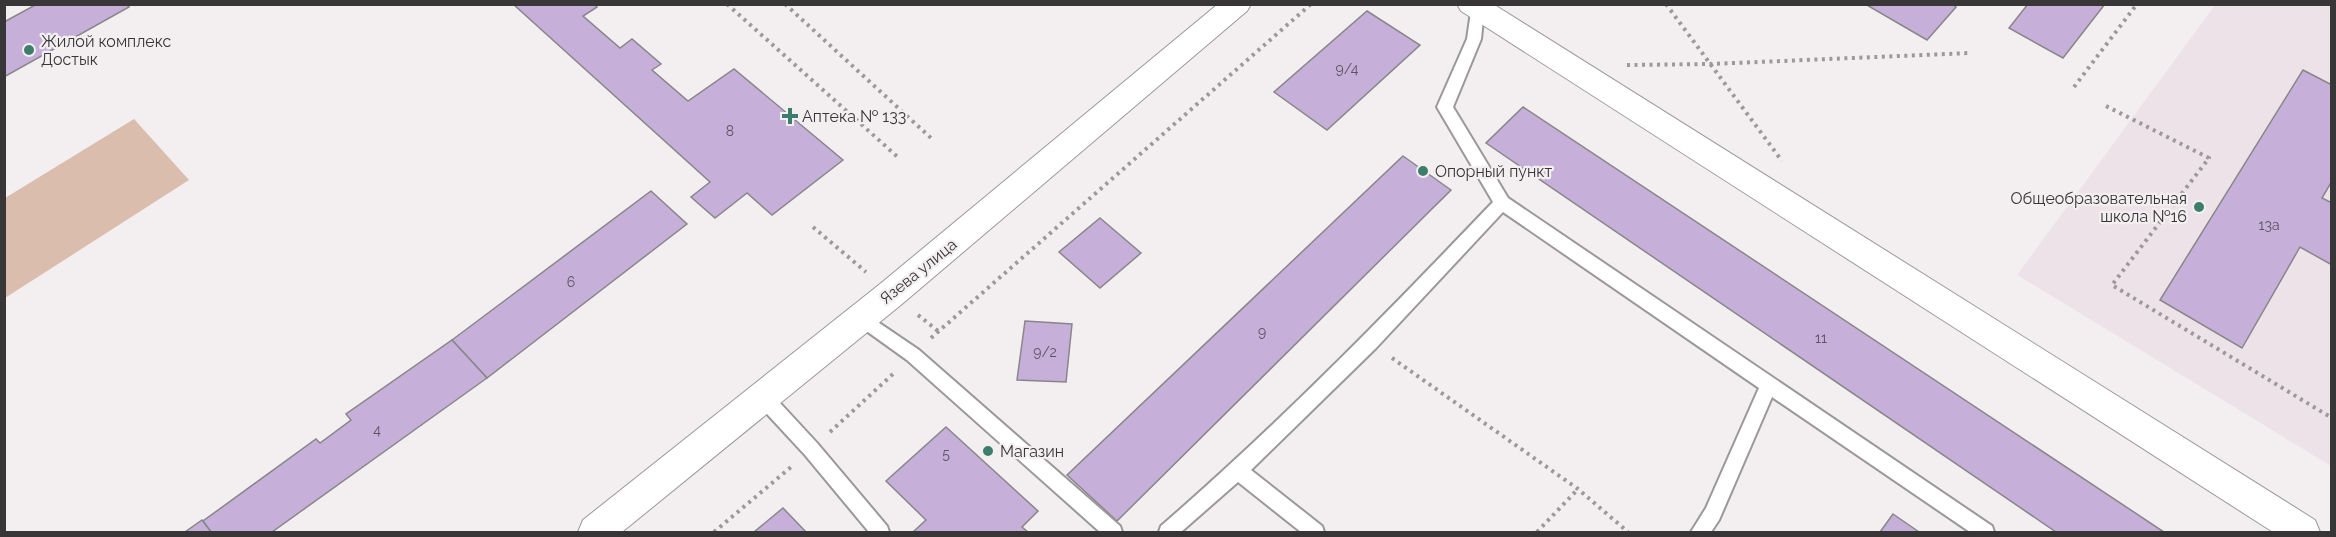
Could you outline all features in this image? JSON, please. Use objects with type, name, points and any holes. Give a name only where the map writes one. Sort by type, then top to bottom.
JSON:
[{"type":"street","name":"Язева улица","points":[[595,532],[891,294],[1237,4]]},
{"type":"street","points":[[1474,7],[1953,309],[2208,474],[2303,532]]},
{"type":"lane","points":[[1474,7],[1474,39],[1445,107],[1502,203],[1985,532]]},
{"type":"lane","points":[[1168,532],[1238,471],[1370,343],[1502,203]]},
{"type":"lane","points":[[860,317],[913,355],[1113,532]]},
{"type":"lane","points":[[1700,532],[1713,514],[1768,386]]},
{"type":"lane","points":[[762,396],[811,449],[880,532]]},
{"type":"lane","points":[[1238,471],[1315,532]]},
{"type":"path","points":[[727,4],[900,159]]},
{"type":"path","points":[[784,4],[931,138]]},
{"type":"path","points":[[714,532],[811,449],[913,355],[1311,4]]},
{"type":"path","points":[[1666,4],[1786,168]]},
{"type":"path","points":[[2074,87],[2137,4]]},
{"type":"path","points":[[1570,66],[1711,64],[1970,52]]},
{"type":"path","points":[[2106,106],[2209,158],[2112,285],[2331,418]]},
{"type":"path","points":[[1370,343],[1578,489],[1628,532]]},
{"type":"path","points":[[1538,532],[1578,489]]},
{"type":"shaded area","name":"Общеобразовательная школа №16","points":[[2215,5],[2331,5],[2331,466],[2017,275]]},
{"type":"shaded area","points":[[134,119],[189,180],[5,298],[5,198]]},
{"type":"building","name":"Жилой комплекс Достык","points":[[37,4],[127,4],[129,7],[4,77],[4,22]]},
{"type":"building","points":[[513,4],[594,4],[597,7],[583,16],[620,48],[632,39],[661,64],[652,70],[688,101],[734,69],[843,160],[772,215],[747,193],[715,218],[691,197],[710,182]]},
{"type":"building","points":[[1865,4],[1952,4],[1956,7],[1927,40]]},
{"type":"building","points":[[2028,4],[2105,4],[2063,58],[2009,28]]},
{"type":"building","points":[[1367,11],[1420,45],[1327,130],[1274,92]]},
{"type":"building","name":"Общеобразовательная школа №16","points":[[2303,70],[2332,85],[2332,181],[2322,198],[2332,203],[2332,265],[2300,247],[2242,348],[2160,300]]},
{"type":"building","points":[[1523,107],[2164,532],[2056,532],[1486,143]]},
{"type":"building","points":[[1403,156],[1451,190],[1117,521],[1067,475]]},
{"type":"building","points":[[651,191],[687,224],[487,378],[452,340]]},
{"type":"building","points":[[1100,218],[1141,253],[1100,288],[1059,252]]},
{"type":"building","points":[[1025,321],[1072,324],[1066,382],[1017,380]]},
{"type":"building","points":[[452,340],[487,378],[272,532],[211,532],[203,521],[316,439],[320,443],[351,420],[346,414]]},
{"type":"building","points":[[946,427],[1038,511],[1022,527],[1028,532],[913,532],[926,520],[886,481]]},
{"type":"building","points":[[783,508],[806,532],[754,532]]},
{"type":"building","points":[[1893,514],[1919,532],[1880,532]]},
{"type":"building","points":[[202,520],[211,532],[185,532]]},
{"type":"place","name":"Жилой комплекс Достык","points":[[29,50]]},
{"type":"place","name":"Аптека № 133","points":[[790,116]]},
{"type":"place","name":"Опорный пункт","points":[[1423,171]]},
{"type":"place","name":"Общеобразовательная школа №16","points":[[2199,207]]},
{"type":"place","name":"Магазин","points":[[988,451]]}]
